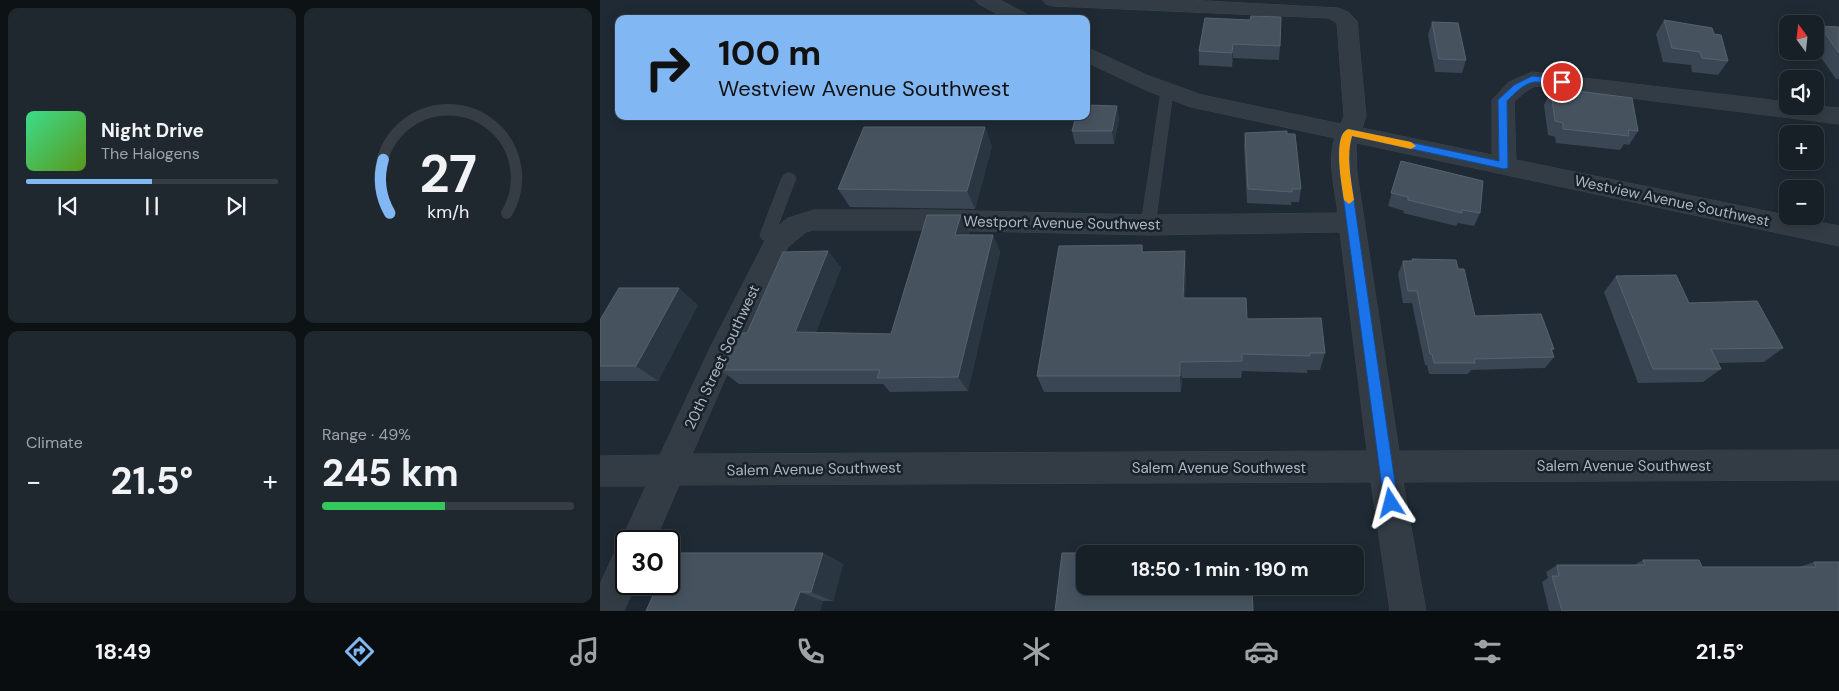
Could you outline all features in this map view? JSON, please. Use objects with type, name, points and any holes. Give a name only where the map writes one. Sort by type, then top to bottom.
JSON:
[{"type":"street","points":[[986,0],[1014,15]]},
{"type":"street","points":[[1052,0],[1331,12],[1347,21],[1352,56],[1355,116],[1344,146],[1345,173],[1408,611]]},
{"type":"street","name":"Westview Avenue Southwest","points":[[1090,55],[1131,77],[1167,92],[1199,102],[1839,236]]},
{"type":"street","points":[[1504,166],[1503,100],[1517,87],[1532,79],[1839,116]]},
{"type":"street","name":"Westport Avenue Southwest","points":[[778,240],[796,225],[814,220],[1148,224],[1352,222]]},
{"type":"street","name":"20th Street Southwest","points":[[643,530],[721,356],[778,240]]},
{"type":"street","name":"Salem Avenue Southwest","points":[[600,471],[833,468],[1839,465]]},
{"type":"street","points":[[606,611],[615,591]]},
{"type":"lane","points":[[1148,224],[1167,92]]},
{"type":"lane","points":[[778,240],[767,235],[788,178]]},
{"type":"building","points":[[1251,16],[1281,17],[1280,46],[1233,44],[1232,53],[1199,51],[1205,18],[1250,20]]},
{"type":"building","points":[[1664,20],[1712,28],[1714,34],[1721,35],[1728,61],[1702,58],[1700,52],[1672,48]]},
{"type":"building","points":[[1432,22],[1458,23],[1466,60],[1439,59]]},
{"type":"building","points":[[1824,26],[1839,27],[1839,53],[1824,32]]},
{"type":"building","points":[[1554,88],[1632,98],[1638,131],[1628,130],[1629,136],[1563,129],[1563,123],[1555,121],[1551,92],[1554,92]]},
{"type":"building","points":[[1090,105],[1117,106],[1112,131],[1072,131],[1075,120],[1090,120]]},
{"type":"building","points":[[864,127],[985,127],[967,191],[838,189]]},
{"type":"building","points":[[1287,131],[1287,134],[1295,134],[1301,189],[1292,189],[1292,192],[1248,189],[1245,133]]},
{"type":"building","points":[[1401,161],[1483,181],[1480,213],[1462,210],[1462,213],[1408,200],[1408,197],[1391,193]]},
{"type":"building","points":[[927,215],[961,215],[955,235],[993,235],[958,377],[877,378],[880,370],[721,370],[738,333],[747,333],[783,252],[828,251],[795,332],[891,334]]},
{"type":"building","points":[[1142,245],[1142,252],[1185,251],[1183,298],[1246,298],[1247,319],[1321,318],[1325,353],[1310,353],[1310,356],[1242,354],[1242,361],[1180,362],[1180,376],[1037,376],[1059,246]]},
{"type":"building","points":[[1412,259],[1456,260],[1458,269],[1464,269],[1475,316],[1541,314],[1554,349],[1551,349],[1554,357],[1474,359],[1475,363],[1434,363],[1432,354],[1430,354],[1417,291],[1408,291],[1403,261],[1413,261]]},
{"type":"building","points":[[1676,275],[1689,303],[1757,301],[1783,348],[1711,349],[1721,369],[1653,369],[1616,276]]},
{"type":"building","points":[[619,288],[679,288],[636,366],[600,366],[600,320]]},
{"type":"building","points":[[680,553],[823,553],[811,592],[800,592],[793,611],[646,611],[653,595],[680,595]]},
{"type":"building","points":[[1062,553],[1076,553],[1076,595],[1252,595],[1253,611],[1055,611]]},
{"type":"building","points":[[1643,560],[1699,560],[1702,567],[1816,567],[1814,562],[1839,562],[1839,611],[1562,611],[1552,576],[1559,576],[1557,565],[1645,565]]},
{"type":"slow traffic","points":[[1349,200],[1344,146],[1348,132],[1411,146]]},
{"type":"route","points":[[1391,503],[1345,173],[1344,146],[1348,132],[1504,166],[1503,100],[1517,87],[1532,79],[1562,82]]}]
